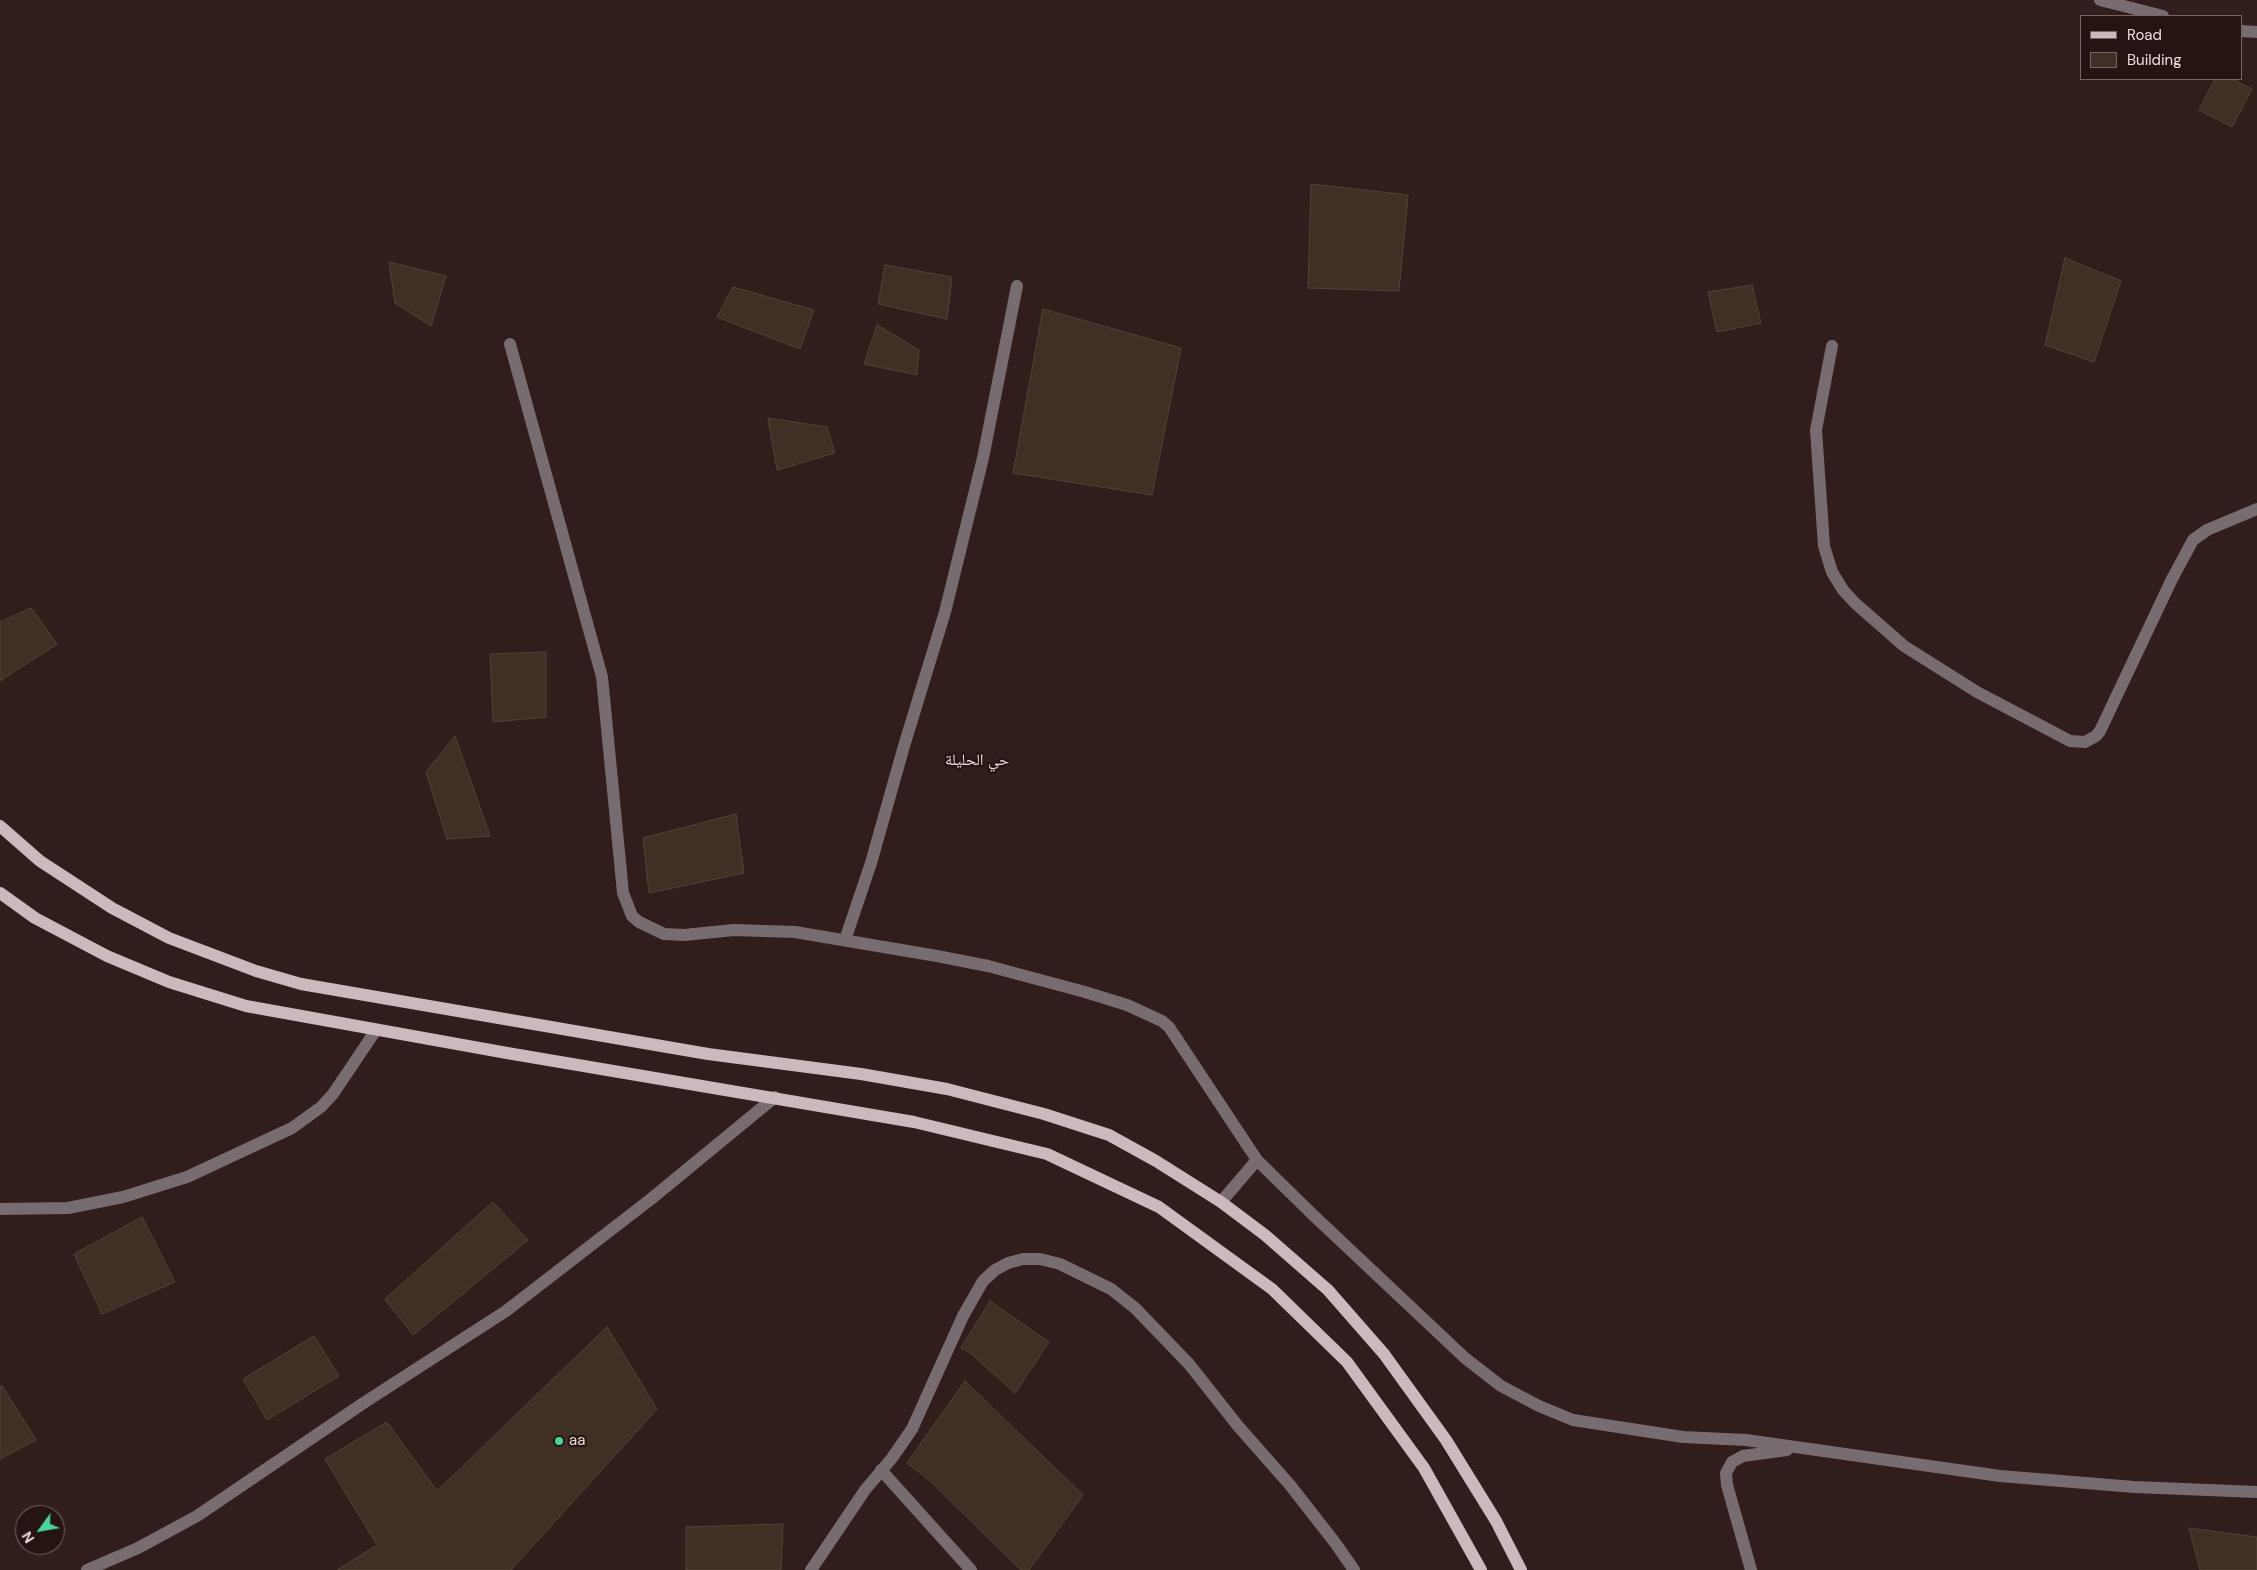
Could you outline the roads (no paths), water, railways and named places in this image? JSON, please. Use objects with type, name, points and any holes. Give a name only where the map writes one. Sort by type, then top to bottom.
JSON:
[{"type":"main road","points":[[0,826],[40,861],[112,908],[169,938],[256,971],[301,984],[708,1054],[861,1074],[947,1089],[1044,1114],[1110,1135],[1156,1161],[1221,1202],[1265,1235],[1328,1290],[1384,1354],[1446,1440],[1496,1521],[1522,1570]]},
{"type":"main road","points":[[0,893],[35,918],[99,952],[170,982],[246,1006],[914,1122],[1047,1154],[1158,1207],[1272,1289],[1347,1362],[1424,1468],[1481,1570]]},
{"type":"street","points":[[2100,0],[2159,15]]},
{"type":"street","points":[[2242,31],[2257,32]]},
{"type":"street","points":[[845,940],[871,864],[904,746],[945,612],[983,458],[1016,286]]},
{"type":"street","points":[[510,344],[602,677],[623,893],[632,916],[639,922],[664,934],[684,935],[734,930],[795,932],[988,966],[1085,992],[1127,1005],[1156,1017],[1169,1027],[1257,1160],[1370,1270],[1465,1358],[1501,1386],[1539,1406],[1573,1420],[1673,1436],[1746,1440],[2000,1476],[2134,1487],[2257,1492]]},
{"type":"street","points":[[1832,346],[1816,430],[1824,546],[1832,572],[1843,590],[1855,603],[1904,646],[1977,692],[2070,740],[2078,743],[2085,742],[2096,736],[2100,731],[2172,579],[2193,540],[2207,530],[2257,510]]},
{"type":"street","points":[[0,1208],[68,1208],[123,1197],[187,1177],[292,1128],[321,1107],[344,1082],[376,1030]]},
{"type":"street","points":[[87,1570],[138,1548],[197,1516],[365,1402],[506,1311],[651,1199],[775,1098]]},
{"type":"street","points":[[1221,1202],[1257,1160]]},
{"type":"street","points":[[812,1570],[841,1524],[912,1430],[963,1316],[983,1281],[995,1270],[1008,1263],[1023,1259],[1040,1259],[1060,1264],[1111,1289],[1135,1308],[1189,1364],[1238,1426],[1290,1485],[1354,1570]]},
{"type":"street","points":[[1751,1570],[1727,1485],[1726,1473],[1732,1462],[1743,1456],[1806,1448]]},
{"type":"street","points":[[881,1470],[971,1570]]},
{"type":"place","name":"aa","points":[[559,1441]]},
{"type":"district","name":"حي الحليلة","points":[[977,761]]}]
